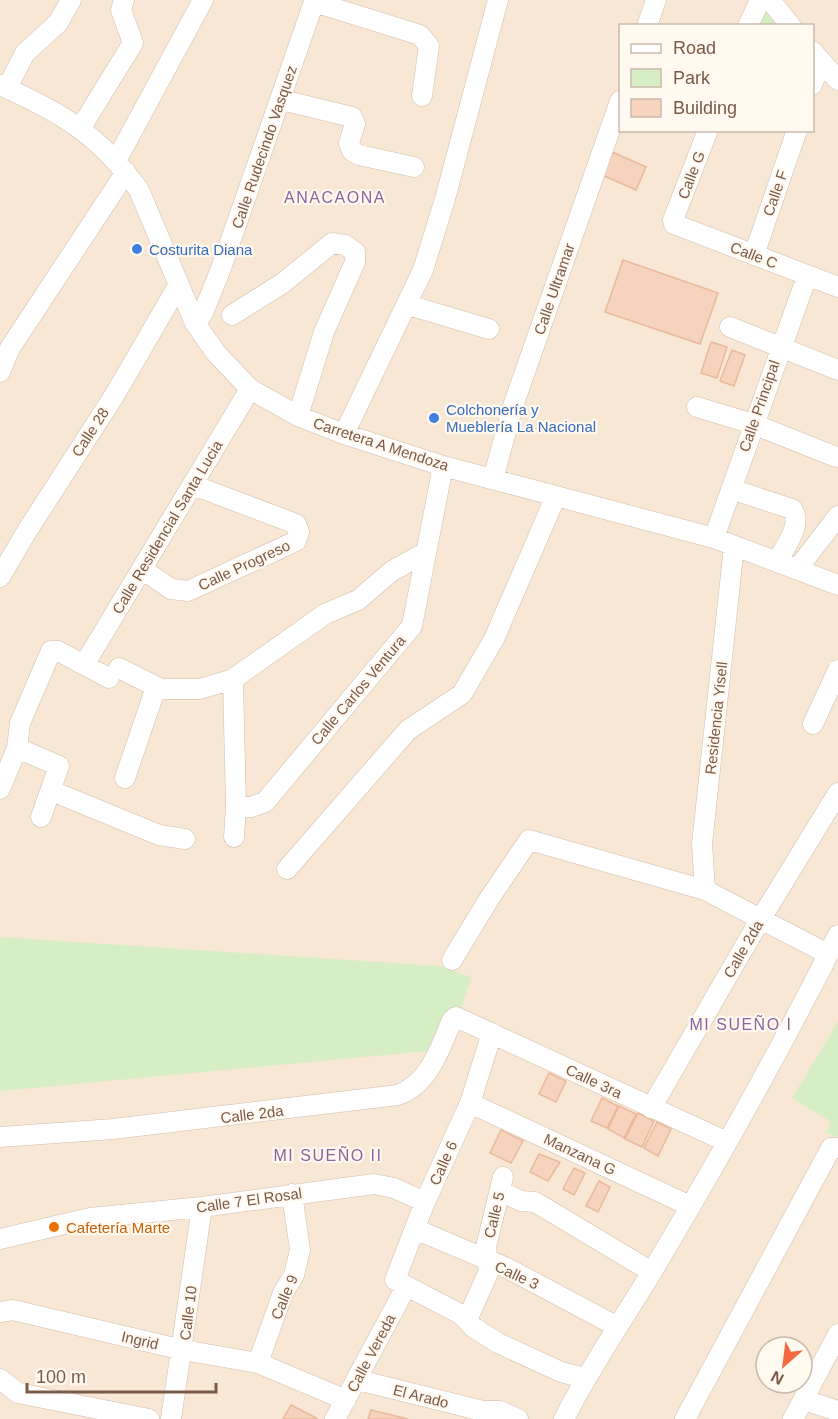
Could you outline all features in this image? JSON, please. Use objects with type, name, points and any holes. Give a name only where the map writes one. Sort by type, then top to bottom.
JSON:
[{"type":"street","points":[[4,87],[25,53],[58,23],[71,0]]},
{"type":"street","points":[[80,129],[133,43],[121,10],[124,0]]},
{"type":"street","points":[[0,372],[10,348],[121,166],[203,0]]},
{"type":"street","points":[[648,24],[656,0]]},
{"type":"street","points":[[344,434],[423,270],[445,199],[494,1]]},
{"type":"street","points":[[749,24],[762,1],[789,24]]},
{"type":"street","name":"Calle Rudecindo Vasquez","points":[[195,323],[211,296],[282,100],[314,2],[420,34],[427,39],[429,46],[422,96]]},
{"type":"street","points":[[817,56],[838,80]]},
{"type":"street","points":[[814,78],[817,56]]},
{"type":"street","name":"Carretera A Mendoza","points":[[4,87],[50,107],[80,129],[121,166],[139,190],[195,323],[216,353],[250,389],[298,416],[344,434],[442,466],[714,538],[778,560],[838,585]]},
{"type":"street","points":[[282,100],[352,117],[355,124],[349,143],[352,151],[359,155],[414,167]]},
{"type":"street","name":"Calle Ultramar","points":[[493,479],[513,406],[619,107]]},
{"type":"street","name":"Calle G","points":[[673,220],[707,132]]},
{"type":"street","name":"Calle F","points":[[754,255],[796,132]]},
{"type":"street","name":"Calle C","points":[[673,220],[678,226],[807,276],[837,282]]},
{"type":"street","points":[[232,315],[283,283],[332,243],[345,245],[354,252],[355,262],[324,332],[298,416]]},
{"type":"street","name":"Calle Principal","points":[[714,538],[807,276]]},
{"type":"street","name":"Calle 28","points":[[0,577],[114,396],[178,286]]},
{"type":"street","points":[[408,305],[489,329]]},
{"type":"street","points":[[730,327],[838,370]]},
{"type":"street","name":"Calle Residencial Santa Lucia","points":[[84,665],[250,389]]},
{"type":"street","points":[[697,407],[753,424],[836,457]]},
{"type":"street","name":"Calle Carlos Ventura","points":[[236,806],[251,807],[265,802],[412,626],[442,466]]},
{"type":"street","name":"Calle Progreso","points":[[142,570],[171,589],[188,591],[296,541],[299,532],[296,524],[193,485]]},
{"type":"street","points":[[731,489],[792,509],[797,515],[797,522],[778,560]]},
{"type":"street","points":[[288,869],[408,729],[462,694],[494,639],[556,496]]},
{"type":"street","points":[[798,568],[838,516]]},
{"type":"street","name":"Residencia Yisell","points":[[705,890],[702,844],[735,546]]},
{"type":"street","points":[[0,789],[17,748],[20,723],[51,651],[58,651],[84,665],[160,689],[200,689],[233,679],[325,614],[358,600],[392,571],[426,552]]},
{"type":"street","points":[[813,724],[838,670]]},
{"type":"street","points":[[233,679],[236,806],[234,837]]},
{"type":"street","points":[[125,778],[154,693],[160,689]]},
{"type":"street","points":[[17,748],[59,766],[41,817]]},
{"type":"street","points":[[52,791],[159,835],[185,839]]},
{"type":"street","name":"Calle 2da","points":[[651,1108],[760,920],[838,793]]},
{"type":"street","points":[[452,960],[489,899],[529,840],[705,890],[828,954]]},
{"type":"street","points":[[564,1419],[585,1378],[652,1272],[727,1142],[838,935]]},
{"type":"street","name":"Calle 2da","points":[[0,1137],[136,1127],[398,1095],[412,1087],[426,1074],[452,1020],[462,1018]]},
{"type":"street","name":"Calle 3ra","points":[[462,1018],[727,1142]]},
{"type":"street","name":"Calle 6","points":[[406,1287],[394,1280],[425,1202],[470,1102],[492,1033]]},
{"type":"street","name":"Manzana G","points":[[470,1102],[690,1206]]},
{"type":"street","points":[[685,1419],[831,1148],[838,1148]]},
{"type":"street","name":"Calle 5","points":[[467,1320],[489,1271],[486,1247],[501,1184],[521,1202],[535,1202],[652,1272]]},
{"type":"street","name":"Calle 7 El Rosal","points":[[0,1239],[90,1218],[202,1207],[374,1185],[394,1188],[425,1202]]},
{"type":"street","name":"Calle 9","points":[[258,1363],[283,1293],[294,1275],[300,1250],[292,1194]]},
{"type":"street","name":"Calle 10","points":[[171,1419],[183,1350],[202,1207]]},
{"type":"street","name":"Calle 3","points":[[415,1228],[507,1268],[616,1326]]},
{"type":"street","points":[[406,1287],[467,1320],[498,1343],[561,1372],[585,1378]]},
{"type":"street","name":"Calle Vereda","points":[[335,1419],[406,1287]]},
{"type":"street","name":"Ingrid","points":[[0,1312],[14,1310],[183,1350],[258,1363],[346,1400]]},
{"type":"street","points":[[793,1419],[838,1334]]},
{"type":"street","points":[[0,1379],[18,1393],[149,1419]]},
{"type":"street","name":"El Arado","points":[[358,1380],[482,1415],[500,1411],[518,1419]]},
{"type":"street","points":[[804,1400],[838,1411]]},
{"type":"shaded area","points":[[0,0],[838,0],[838,1419],[0,1419]]},
{"type":"green space","points":[[763,4],[779,24],[755,24]]},
{"type":"green space","points":[[0,937],[438,966],[471,977],[461,1010],[428,1051],[0,1091]]},
{"type":"green space","points":[[838,1022],[838,1137],[826,1132],[831,1122],[792,1098]]},
{"type":"building","points":[[612,152],[646,167],[636,190],[602,175]]},
{"type":"building","points":[[623,260],[718,293],[700,344],[605,312]]},
{"type":"building","points":[[711,342],[727,347],[717,378],[701,373]]},
{"type":"building","points":[[732,350],[745,355],[734,386],[720,381]]},
{"type":"building","points":[[549,1073],[566,1081],[556,1102],[539,1094]]},
{"type":"building","points":[[602,1098],[618,1106],[607,1128],[591,1121]]},
{"type":"building","points":[[619,1106],[636,1114],[624,1138],[608,1129]]},
{"type":"building","points":[[638,1113],[654,1121],[642,1147],[625,1139]]},
{"type":"building","points":[[657,1122],[671,1129],[658,1156],[644,1148]]},
{"type":"building","points":[[501,1130],[523,1141],[511,1163],[490,1153]]},
{"type":"building","points":[[539,1154],[560,1162],[548,1181],[530,1172]]},
{"type":"building","points":[[574,1168],[585,1173],[574,1195],[563,1189]]},
{"type":"building","points":[[599,1181],[610,1187],[598,1212],[586,1206]]},
{"type":"building","points":[[291,1405],[318,1419],[283,1419]]},
{"type":"building","points":[[371,1410],[408,1419],[368,1419]]},
{"type":"place","name":"Costurita Diana","points":[[137,249]]},
{"type":"place","name":"Colchonería y Mueblería La Nacional","points":[[434,418]]},
{"type":"place","name":"Cafetería Marte","points":[[54,1227]]},
{"type":"district","name":"ANACAONA","points":[[335,197]]},
{"type":"district","name":"MI SUEÑO I","points":[[741,1024]]},
{"type":"district","name":"MI SUEÑO II","points":[[328,1155]]}]
